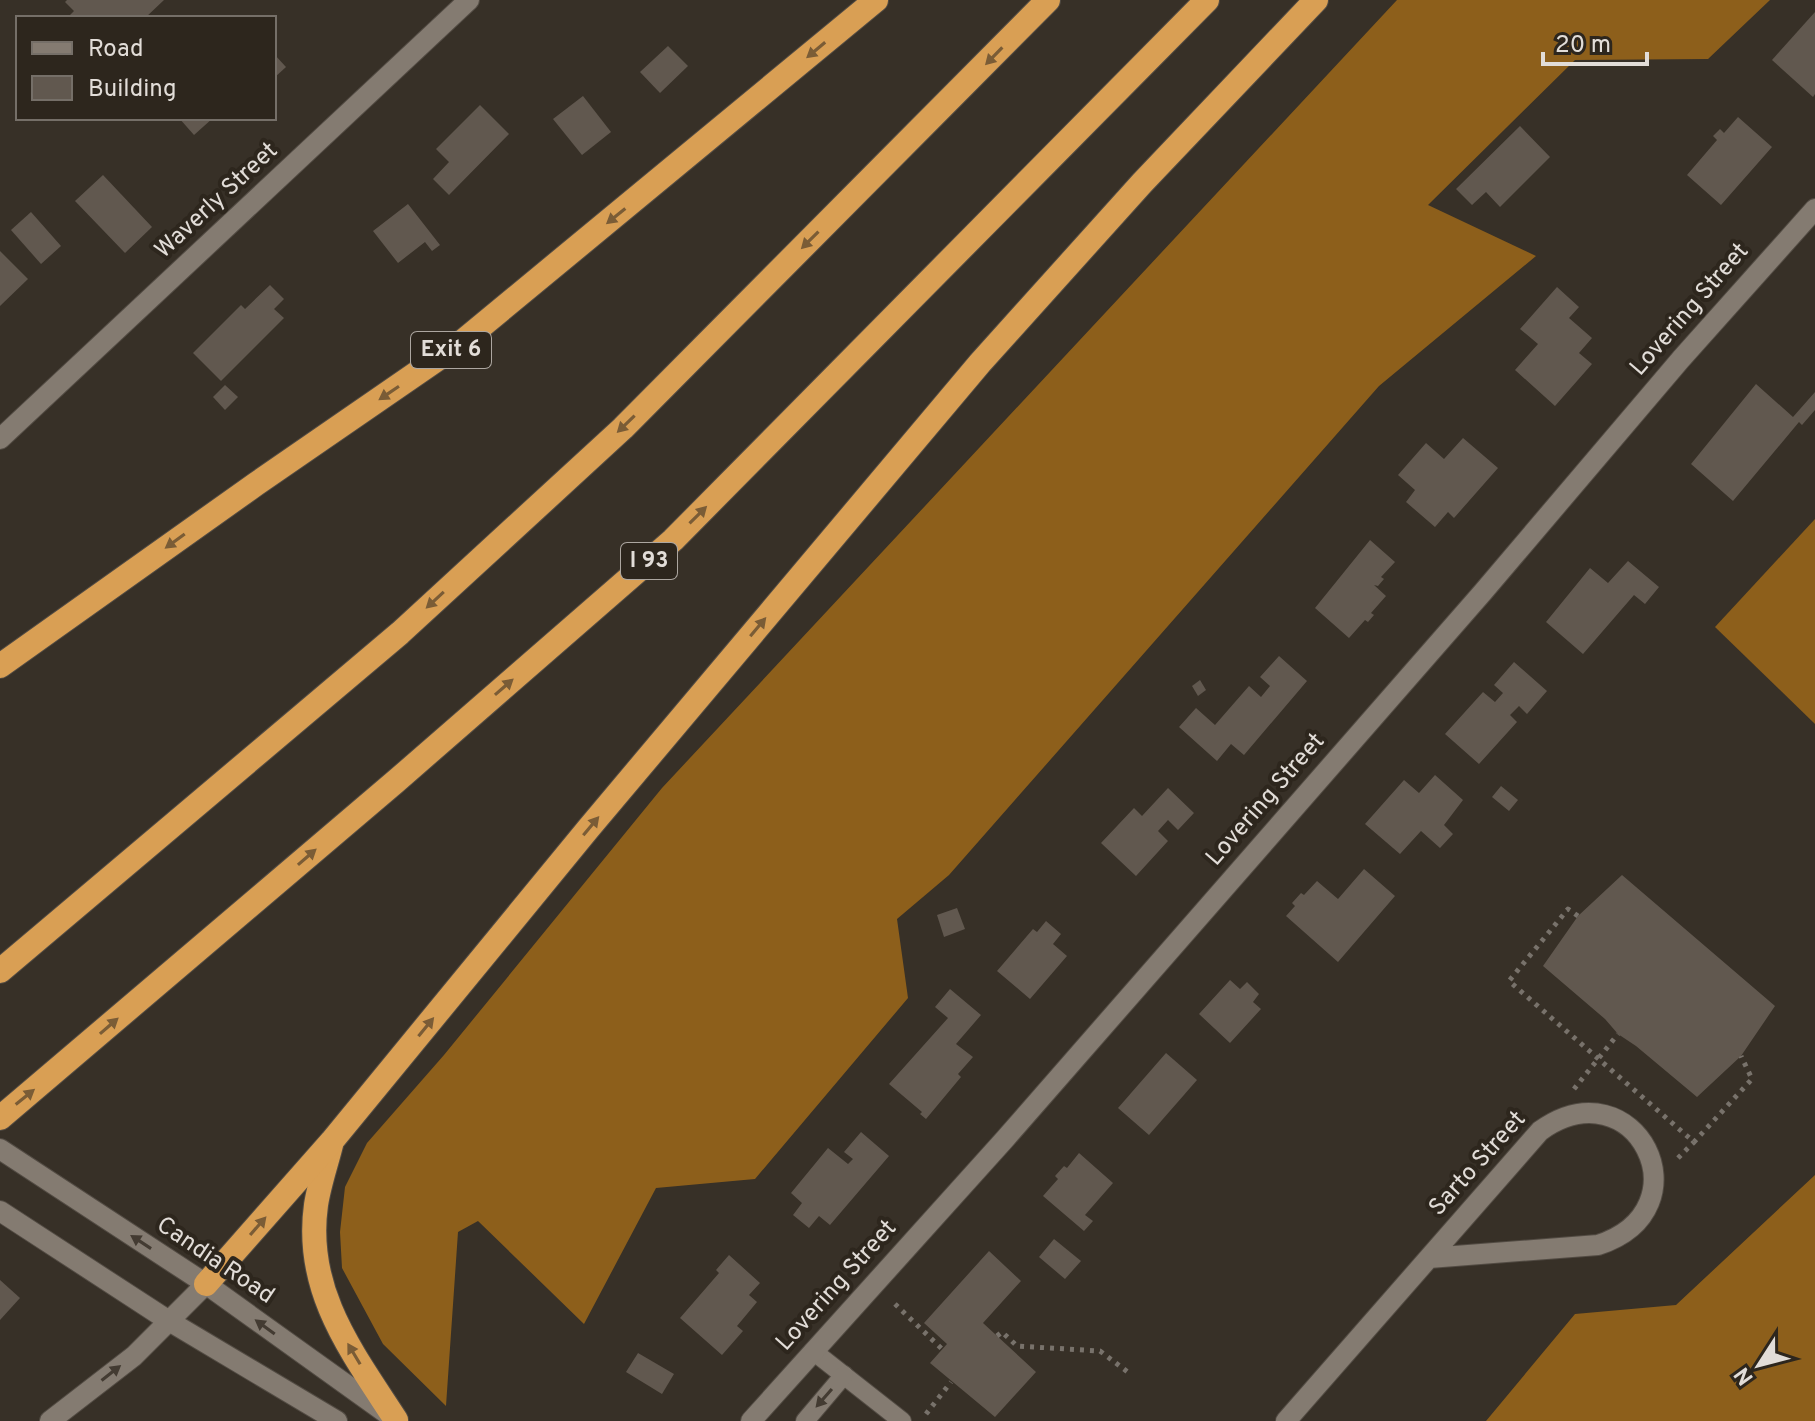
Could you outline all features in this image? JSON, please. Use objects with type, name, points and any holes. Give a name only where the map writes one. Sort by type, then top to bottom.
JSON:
[{"type":"highway","name":"Exit 6","points":[[0,666],[462,342],[876,0]]},
{"type":"highway","points":[[0,971],[400,633],[611,439],[1048,0]]},
{"type":"highway","name":"I 93","points":[[0,1118],[673,540],[1207,0]]},
{"type":"highway","points":[[206,1284],[332,1141],[588,829],[980,363],[1142,183],[1316,0]]},
{"type":"highway","points":[[332,1141],[314,1227],[319,1280],[327,1306],[344,1338],[396,1420]]},
{"type":"street","name":"Waverly Street","points":[[0,439],[469,0]]},
{"type":"street","name":"Lovering Street","points":[[751,1421],[1005,1139],[1483,592],[1681,359],[1815,209]]},
{"type":"street","name":"Sarto Street","points":[[1286,1421],[1540,1131],[1557,1119],[1579,1113],[1602,1114],[1624,1123],[1641,1138],[1651,1159],[1654,1183],[1649,1205],[1636,1225],[1618,1239],[1598,1245],[1429,1258]]},
{"type":"street","name":"Candia Road","points":[[0,1149],[206,1284],[396,1420]]},
{"type":"street","points":[[0,1211],[169,1321],[337,1421]]},
{"type":"street","points":[[50,1421],[134,1356],[206,1284]]},
{"type":"lane","points":[[813,1351],[902,1421]]},
{"type":"lane","points":[[805,1421],[844,1375]]},
{"type":"path","points":[[1578,916],[1568,909],[1509,981],[1694,1142],[1752,1079],[1741,1056]]},
{"type":"path","points":[[1600,1060],[1618,1034]]},
{"type":"path","points":[[895,1304],[942,1349]]},
{"type":"path","points":[[997,1336],[1002,1332],[1017,1346],[1100,1351],[1129,1373]]},
{"type":"path","points":[[921,1421],[951,1382]]},
{"type":"shaded area","points":[[1397,0],[1770,0],[1708,59],[1575,60],[1428,205],[1536,256],[1379,386],[949,875],[897,919],[908,998],[755,1179],[656,1188],[584,1324],[478,1221],[458,1232],[446,1406],[383,1344],[342,1268],[340,1232],[345,1187],[367,1143],[444,1055],[662,788]]},
{"type":"shaded area","points":[[1815,519],[1815,724],[1715,627]]},
{"type":"shaded area","points":[[1815,1175],[1815,1421],[1486,1421],[1575,1314],[1676,1305]]},
{"type":"building","points":[[164,0],[147,16],[69,16],[74,11],[65,2]]},
{"type":"building","points":[[1815,12],[1815,94],[1813,97],[1772,60]]},
{"type":"building","points":[[668,46],[688,66],[660,93],[640,72]]},
{"type":"building","points":[[276,56],[286,67],[276,76]]},
{"type":"building","points":[[583,96],[611,132],[582,155],[553,119]]},
{"type":"building","points":[[480,105],[509,134],[449,195],[433,179],[449,162],[436,149]]},
{"type":"building","points":[[1738,117],[1772,147],[1721,205],[1687,175],[1717,140],[1713,136],[1720,129],[1724,133]]},
{"type":"building","points":[[181,120],[211,120],[194,135]]},
{"type":"building","points":[[1520,126],[1550,157],[1500,207],[1486,192],[1472,205],[1456,189]]},
{"type":"building","points":[[103,175],[152,227],[125,253],[75,201]]},
{"type":"building","points":[[408,204],[440,245],[432,251],[425,242],[398,263],[373,231]]},
{"type":"building","points":[[31,212],[61,246],[41,264],[11,230]]},
{"type":"building","points":[[0,251],[28,279],[0,306]]},
{"type":"building","points":[[270,285],[284,299],[274,309],[284,318],[221,381],[193,353],[241,305],[245,309]]},
{"type":"building","points":[[1557,287],[1579,307],[1569,318],[1592,338],[1579,353],[1592,364],[1555,406],[1515,370],[1538,344],[1520,329]]},
{"type":"building","points":[[1756,384],[1793,417],[1815,392],[1815,410],[1802,425],[1799,422],[1733,501],[1691,464]]},
{"type":"building","points":[[225,385],[238,397],[225,410],[213,397]]},
{"type":"building","points":[[1463,438],[1498,468],[1454,518],[1448,512],[1435,527],[1406,502],[1415,490],[1398,475],[1426,443],[1444,459]]},
{"type":"building","points":[[1370,540],[1395,562],[1381,577],[1384,579],[1378,586],[1374,585],[1386,596],[1371,613],[1374,615],[1368,622],[1365,620],[1349,638],[1315,608]]},
{"type":"building","points":[[1628,561],[1659,587],[1645,604],[1634,595],[1583,654],[1546,622],[1590,568],[1608,583]]},
{"type":"building","points":[[1279,656],[1307,681],[1244,755],[1231,744],[1217,761],[1179,727],[1196,708],[1215,725],[1249,686],[1261,697],[1270,686],[1260,677]]},
{"type":"building","points":[[1514,662],[1547,691],[1527,714],[1519,706],[1510,715],[1517,722],[1479,764],[1445,734],[1483,692],[1495,702],[1503,693],[1494,685]]},
{"type":"building","points":[[1200,680],[1206,690],[1198,696],[1192,686]]},
{"type":"building","points":[[1435,775],[1463,800],[1444,825],[1453,834],[1440,848],[1421,831],[1400,854],[1365,824],[1404,780],[1419,793]]},
{"type":"building","points":[[1501,786],[1518,800],[1509,811],[1492,797]]},
{"type":"building","points":[[1168,788],[1194,813],[1178,830],[1168,820],[1158,831],[1168,841],[1136,876],[1101,843],[1134,808],[1142,816]]},
{"type":"building","points":[[1364,869],[1395,896],[1338,962],[1286,916],[1295,906],[1292,903],[1317,881],[1338,899]]},
{"type":"building","points":[[1622,875],[1775,1006],[1741,1056],[1697,1097],[1618,1034],[1543,966],[1578,916]]},
{"type":"building","points":[[957,908],[965,929],[944,937],[937,915]]},
{"type":"building","points":[[1046,921],[1061,934],[1053,944],[1067,956],[1030,999],[997,971],[1033,929],[1037,932]]},
{"type":"building","points":[[1230,980],[1240,989],[1247,982],[1259,994],[1253,1002],[1261,1009],[1230,1043],[1199,1014]]},
{"type":"building","points":[[950,989],[981,1015],[956,1044],[973,1057],[958,1074],[961,1077],[926,1119],[889,1084],[948,1018],[935,1007]]},
{"type":"building","points":[[1166,1053],[1197,1080],[1149,1135],[1118,1108]]},
{"type":"building","points":[[861,1132],[889,1156],[830,1225],[819,1216],[809,1228],[793,1215],[802,1203],[791,1193],[828,1148],[848,1164],[853,1159],[844,1152]]},
{"type":"building","points":[[1079,1153],[1113,1183],[1085,1215],[1093,1221],[1084,1231],[1043,1196],[1058,1179],[1055,1176],[1064,1166],[1067,1168]]},
{"type":"building","points":[[1054,1239],[1081,1261],[1065,1279],[1039,1257]]},
{"type":"building","points":[[989,1251],[1021,1281],[983,1323],[1036,1372],[995,1417],[930,1363],[947,1344],[924,1323]]},
{"type":"building","points":[[729,1255],[760,1283],[749,1295],[757,1302],[737,1326],[743,1331],[722,1355],[680,1318],[719,1273],[716,1270]]},
{"type":"building","points":[[0,1280],[20,1298],[0,1320]]},
{"type":"building","points":[[638,1353],[674,1374],[662,1394],[626,1372]]}]
